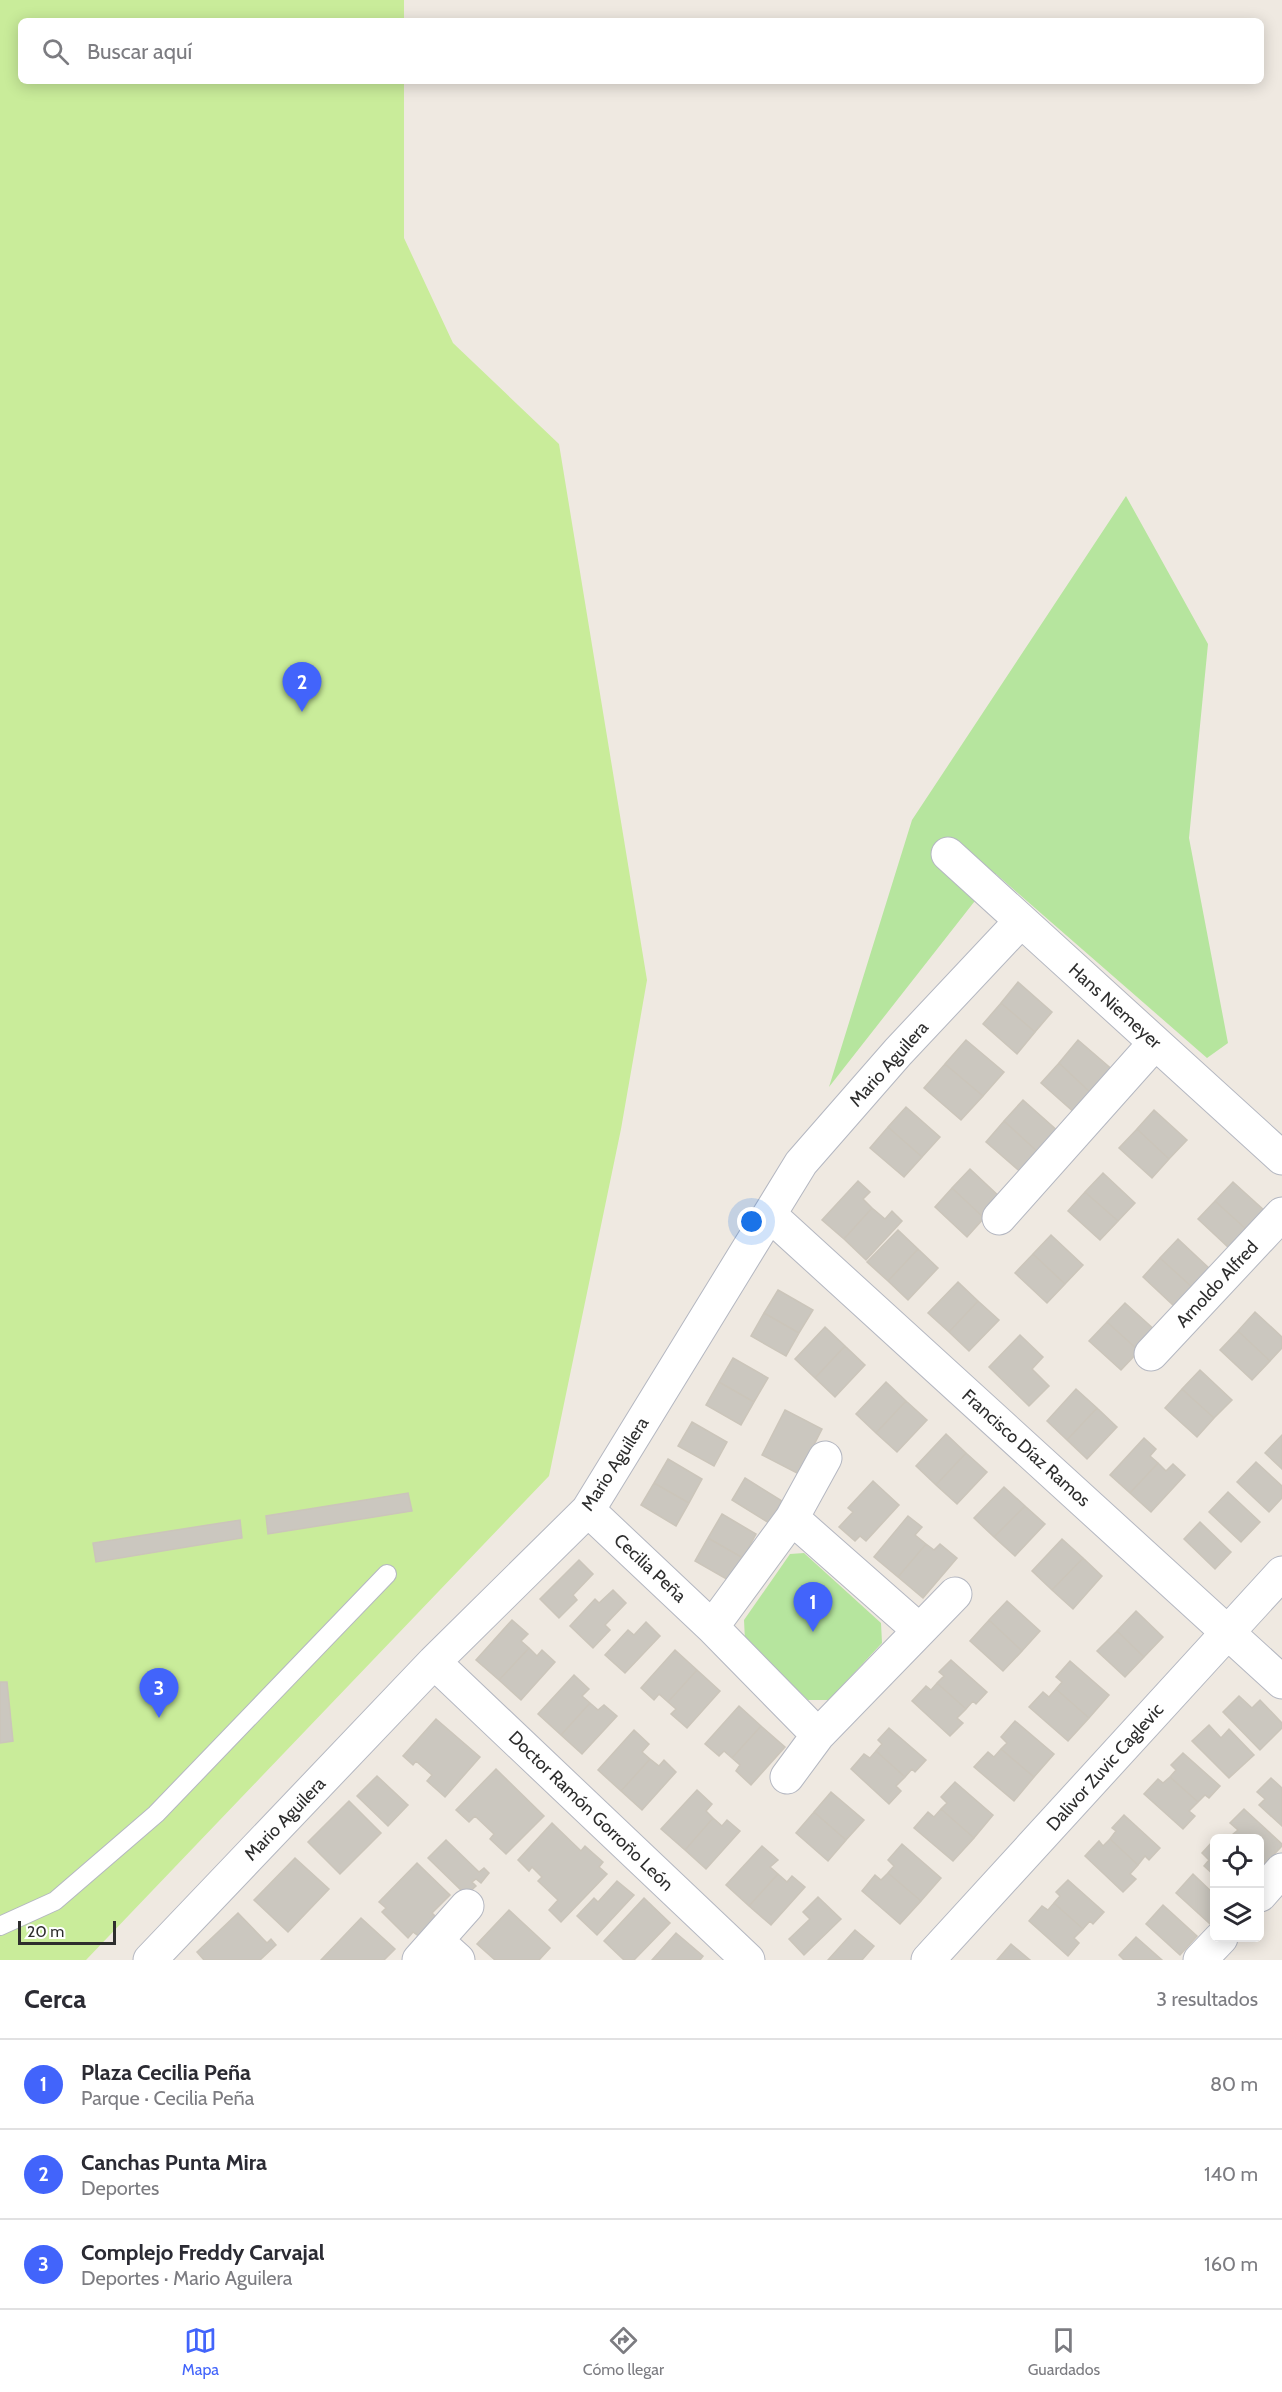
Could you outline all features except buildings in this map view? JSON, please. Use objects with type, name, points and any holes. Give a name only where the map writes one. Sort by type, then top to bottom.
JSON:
[{"type":"street","name":"Hans Niemeyer","points":[[948,854],[1282,1158]]},
{"type":"street","name":"Mario Aguilera","points":[[150,1960],[434,1662],[588,1510],[801,1163],[898,1052],[1021,921]]},
{"type":"street","points":[[999,1218],[1155,1043]]},
{"type":"street","name":"Arnoldo Alfred","points":[[1151,1354],[1282,1214]]},
{"type":"street","name":"Francisco Díaz Ramos","points":[[770,1215],[1282,1682]]},
{"type":"street","points":[[712,1627],[792,1518],[825,1458]]},
{"type":"street","name":"Cecilia Peña","points":[[588,1510],[712,1627],[818,1736]]},
{"type":"street","points":[[792,1518],[919,1630]]},
{"type":"street","name":"Dalivor Zuvic Caglevic","points":[[928,1960],[1282,1574]]},
{"type":"street","points":[[788,1777],[818,1736],[955,1594]]},
{"type":"street","name":"Doctor Ramón Gorroño León","points":[[434,1662],[748,1960]]},
{"type":"street","points":[[1264,1890],[1282,1870]]},
{"type":"street","points":[[438,1954],[467,1906]]},
{"type":"street","points":[[1200,1960],[1217,1942]]},
{"type":"lane","points":[[0,1926],[56,1901],[156,1814],[387,1574]]},
{"type":"green space","points":[[0,0],[404,0],[404,18],[18,18],[18,84],[404,84],[404,238],[453,343],[559,444],[647,980],[621,1129],[549,1476],[86,1960],[0,1960]]},
{"type":"green space","points":[[1126,496],[1208,644],[1189,838],[1228,1043],[1207,1058],[996,874],[829,1087],[912,820]]},
{"type":"green space","points":[[804,1553],[881,1623],[882,1643],[829,1700],[808,1700],[745,1641],[744,1620],[790,1554]]},
{"type":"place","name":"Canchas Punta Mira","points":[[302,712]]},
{"type":"place","name":"Plaza Cecilia Peña","points":[[813,1632]]},
{"type":"place","name":"Complejo Freddy Carvajal","points":[[159,1718]]}]
